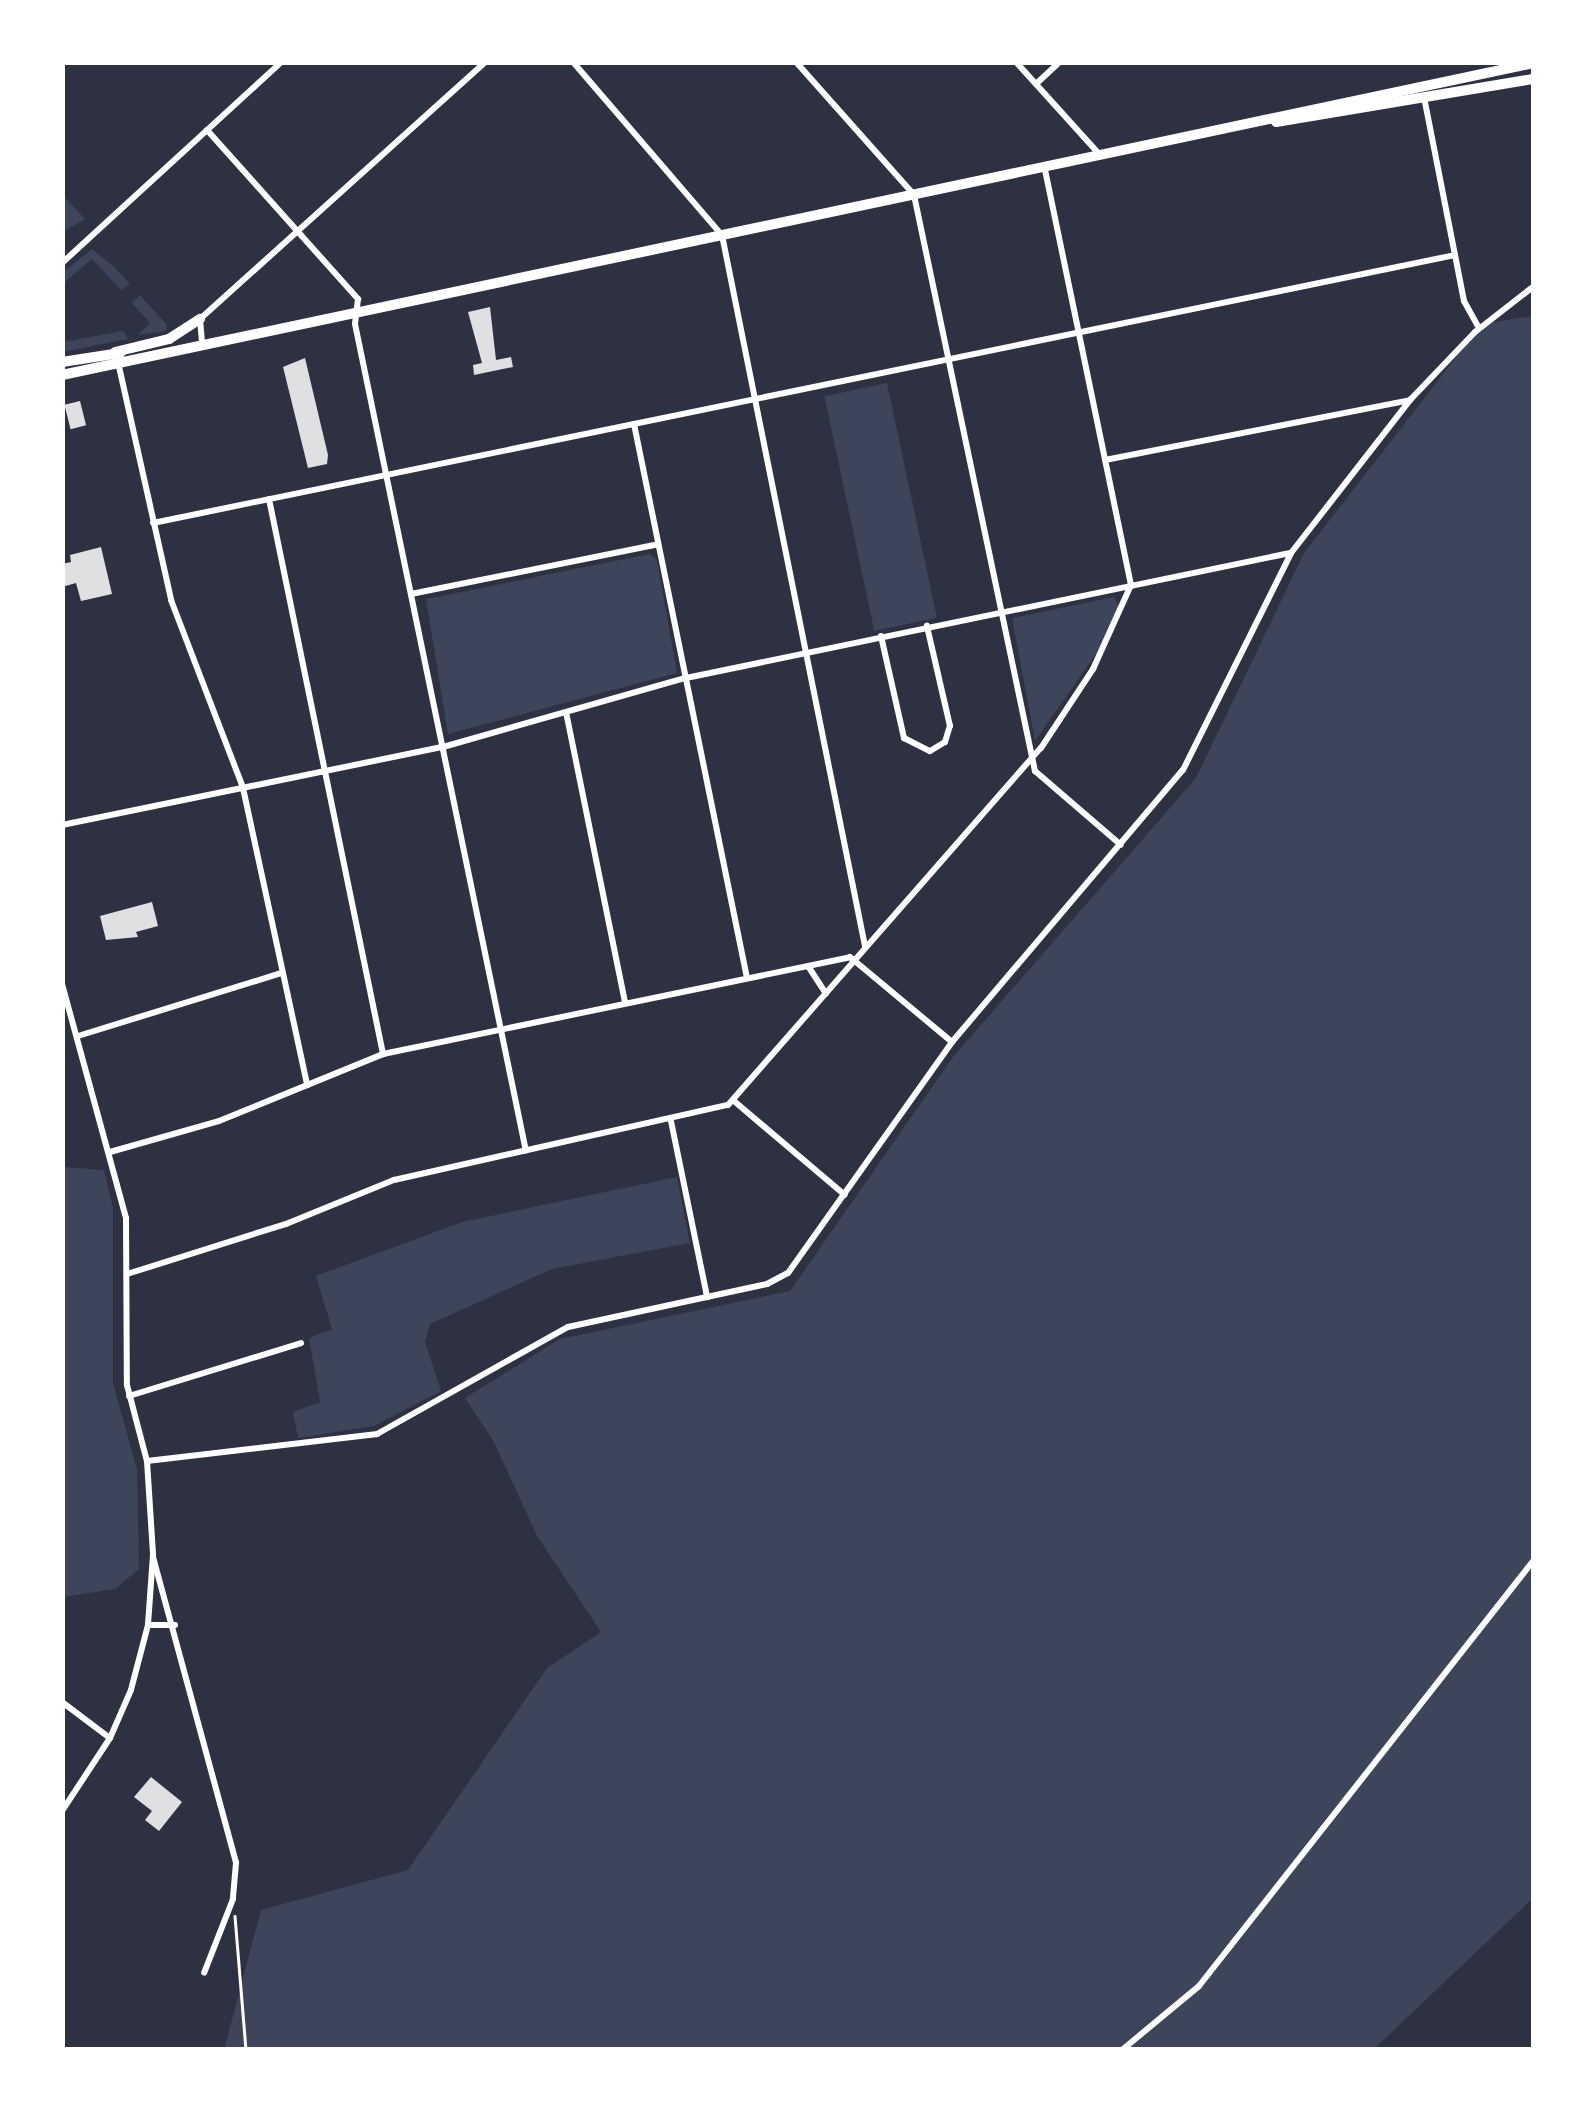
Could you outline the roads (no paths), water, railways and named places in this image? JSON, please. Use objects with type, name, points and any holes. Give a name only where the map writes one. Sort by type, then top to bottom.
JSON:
[{"type":"main road","points":[[62,362],[136,356],[1260,124],[1534,63]]},
{"type":"main road","points":[[1260,124],[1534,79]]},
{"type":"main road","points":[[62,375],[169,338],[200,319]]},
{"type":"street","points":[[62,263],[281,62]]},
{"type":"street","points":[[202,342],[200,319],[485,62]]},
{"type":"street","points":[[573,62],[722,235],[866,947]]},
{"type":"street","points":[[796,62],[914,195],[1035,771],[1121,845]]},
{"type":"street","points":[[1016,62],[1101,156]]},
{"type":"street","points":[[1036,84],[1060,62]]},
{"type":"street","points":[[1423,96],[1466,310],[1479,328]]},
{"type":"street","points":[[208,130],[355,294],[386,475],[526,1151]]},
{"type":"street","points":[[127,1274],[286,1224],[394,1180],[671,1120],[734,1101],[1032,758],[1093,669],[1131,585],[1044,168]]},
{"type":"street","points":[[154,523],[1455,255]]},
{"type":"street","points":[[147,1461],[368,1437],[557,1332],[707,1297],[788,1273],[952,1042],[1183,770],[1291,553],[1411,399],[1479,328],[1534,286]]},
{"type":"street","points":[[116,358],[191,661],[243,788],[306,1085]]},
{"type":"street","points":[[1105,460],[1411,399]]},
{"type":"street","points":[[634,424],[747,978]]},
{"type":"street","points":[[269,499],[382,1054]]},
{"type":"street","points":[[411,594],[658,544]]},
{"type":"street","points":[[62,826],[442,747],[686,678],[807,651],[1291,553]]},
{"type":"street","points":[[881,636],[904,738],[930,750],[944,742],[950,726],[927,626]]},
{"type":"street","points":[[566,712],[625,1003]]},
{"type":"street","points":[[110,1152],[219,1122],[382,1054],[808,966],[855,960],[952,1042]]},
{"type":"street","points":[[808,966],[826,994]]},
{"type":"street","points":[[78,1036],[282,973]]},
{"type":"street","points":[[62,984],[126,1218],[129,1396],[147,1461],[153,1556],[148,1625],[110,1738],[62,1811]]},
{"type":"street","points":[[734,1101],[845,1195]]},
{"type":"street","points":[[671,1120],[707,1297]]},
{"type":"street","points":[[129,1396],[300,1343]]},
{"type":"street","points":[[153,1556],[234,1854],[233,1900],[204,1973]]},
{"type":"street","points":[[1122,2050],[1199,1986],[1534,1560]]},
{"type":"street","points":[[148,1625],[175,1626]]},
{"type":"street","points":[[62,1702],[110,1738]]}]
